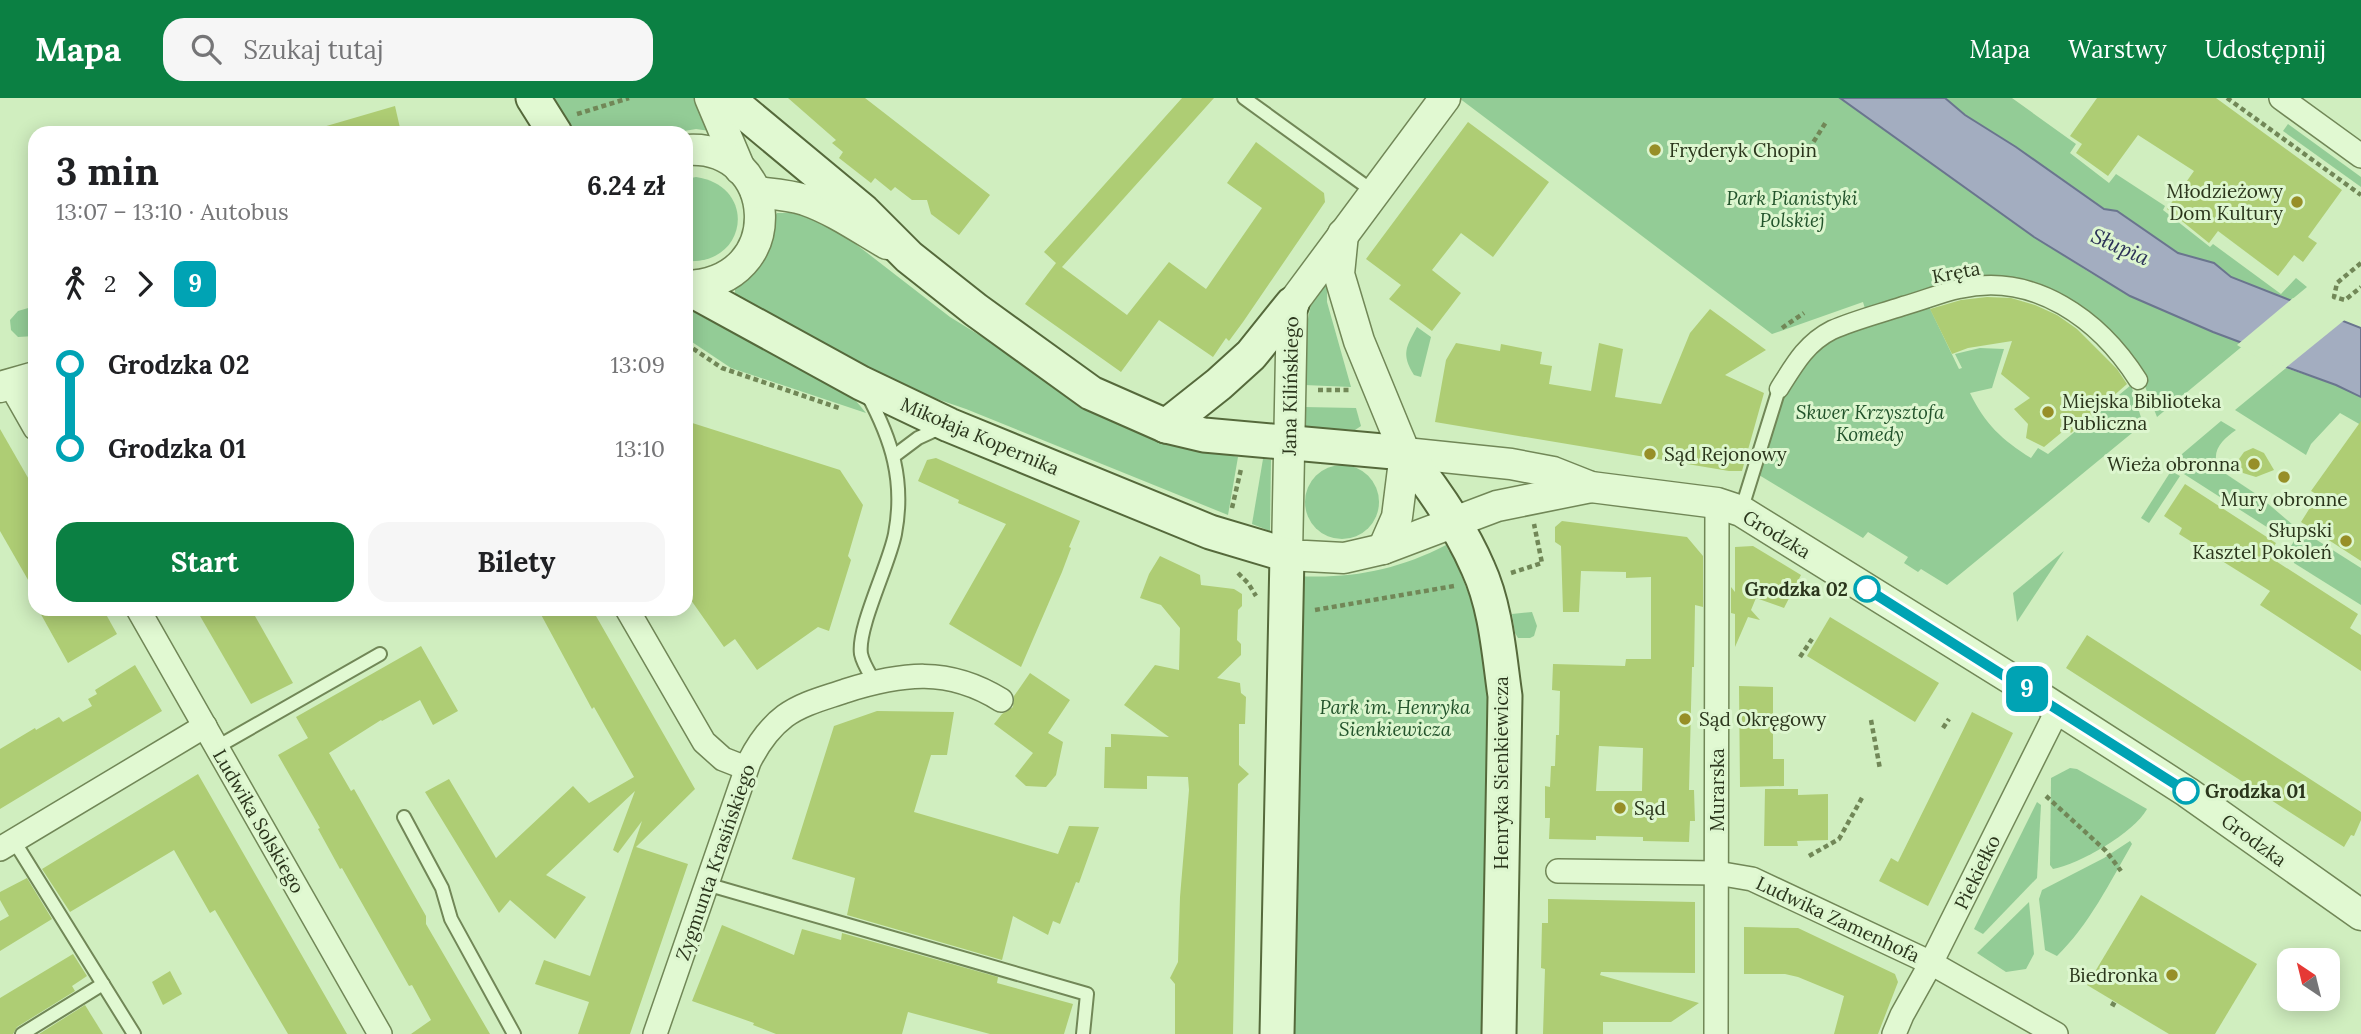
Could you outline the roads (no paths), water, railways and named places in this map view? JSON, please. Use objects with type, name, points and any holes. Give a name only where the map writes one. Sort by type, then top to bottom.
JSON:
[{"type":"main road","points":[[533,98],[556,126]]},
{"type":"main road","points":[[727,98],[863,211],[909,257],[976,310],[1068,378],[1117,406],[1166,426],[1204,435],[1405,453]]},
{"type":"main road","name":"Mikołaja Kopernika","points":[[693,291],[853,396],[949,425],[1210,532],[1287,555]]},
{"type":"main road","points":[[1166,426],[1251,355],[1292,303]]},
{"type":"main road","name":"Henryka Sienkiewicza","points":[[1405,453],[1433,488],[1478,568],[1488,598],[1498,646],[1505,696],[1499,1034]]},
{"type":"main road","points":[[1278,1034],[1287,555]]},
{"type":"street","points":[[693,286],[704,285],[723,278],[740,267],[752,251],[759,232],[761,212],[710,98]]},
{"type":"street","name":"Jana Kilińskiego","points":[[1287,555],[1292,303],[1445,98]]},
{"type":"street","points":[[2281,98],[2361,156]]},
{"type":"street","points":[[693,149],[714,152],[730,160],[748,180],[805,200],[909,257]]},
{"type":"street","points":[[1343,234],[1339,274],[1359,341],[1405,453],[1397,517],[1383,549]]},
{"type":"street","name":"Kręta","points":[[1779,388],[1804,350],[1832,330],[1960,288],[1994,285],[2026,289],[2055,299],[2095,330],[2128,364],[2138,380]]},
{"type":"street","points":[[9,383],[28,416]]},
{"type":"street","name":"Grodzka","points":[[1405,453],[1511,464],[1553,472],[1591,487],[1729,507],[2058,709],[2187,792],[2361,915]]},
{"type":"street","name":"Grodzka","points":[[1287,555],[1344,558],[1383,549],[1515,502],[1591,487]]},
{"type":"street","name":"Murarska","points":[[1716,1034],[1717,873],[1729,507]]},
{"type":"street","name":"Ludwika Solskiego","points":[[142,616],[380,1034]]},
{"type":"street","points":[[631,616],[704,742],[723,759],[746,768]]},
{"type":"street","name":"Zygmunta Krasińskiego","points":[[655,1034],[746,768],[758,745],[771,729],[801,706],[904,677],[942,677],[973,685],[1001,700]]},
{"type":"street","name":"Piekiełko","points":[[1894,1034],[2058,709]]},
{"type":"street","points":[[7,845],[205,726]]},
{"type":"street","name":"Ludwika Zamenhofa","points":[[1558,871],[1717,873],[1752,879],[1931,962],[2056,1034]]},
{"type":"lane","points":[[1244,98],[1374,192]]},
{"type":"lane","points":[[1729,507],[1779,388]]},
{"type":"lane","points":[[853,396],[883,423],[894,456],[899,490],[895,532],[861,642],[863,661],[875,683]]},
{"type":"lane","points":[[894,456],[918,438],[949,425]]},
{"type":"lane","points":[[217,747],[380,654]]},
{"type":"lane","points":[[404,817],[442,888],[451,919],[514,1034]]},
{"type":"lane","points":[[7,845],[103,984],[134,1034]]},
{"type":"lane","points":[[706,884],[1087,994],[1083,1034]]},
{"type":"lane","points":[[22,1034],[103,984]]},
{"type":"water","name":"Słupia","points":[[1840,98],[1945,98],[1965,115],[2104,209],[2117,211],[2178,253],[2214,263],[2231,277],[2361,328],[2361,397],[2267,360],[2245,344],[2130,296],[2034,237]]},
{"type":"place","name":"Fryderyk Chopin","points":[[1655,150]]},
{"type":"place","name":"Młodzieżowy Dom Kultury","points":[[2297,202]]},
{"type":"place","name":"Miejska Biblioteka Publiczna","points":[[2048,412]]},
{"type":"place","name":"Sąd Rejonowy","points":[[1650,454]]},
{"type":"place","name":"Wieża obronna","points":[[2254,464]]},
{"type":"place","name":"Mury obronne","points":[[2284,477]]},
{"type":"place","name":"Słupski Kasztel Pokoleń","points":[[2346,541]]},
{"type":"place","name":"Grodzka 02","points":[[1867,589]]},
{"type":"place","name":"Sąd Okręgowy","points":[[1685,719]]},
{"type":"place","name":"Grodzka 01","points":[[2186,791]]},
{"type":"place","name":"Sąd","points":[[1620,808]]},
{"type":"place","name":"Biedronka","points":[[2172,975]]},
{"type":"park label","name":"Park Pianistyki Polskiej","points":[[1792,209]]},
{"type":"park label","name":"Skwer Krzysztofa Komedy","points":[[1870,423]]},
{"type":"park label","name":"Park im. Henryka Sienkiewicza","points":[[1395,718]]}]
